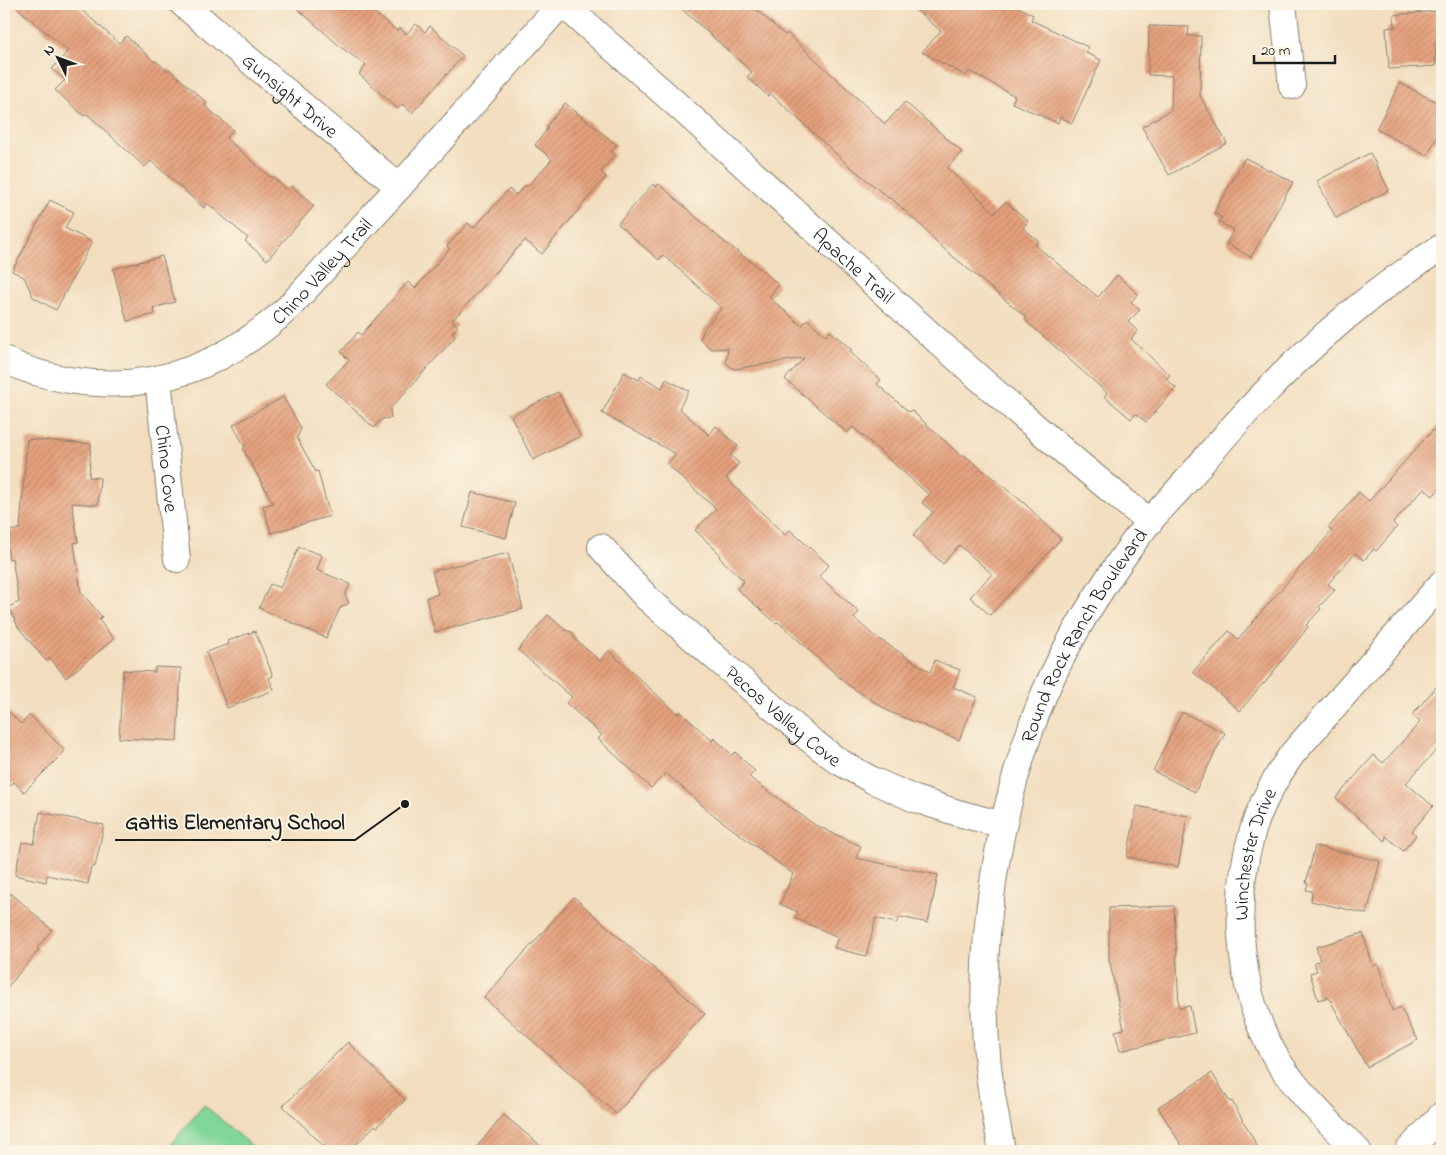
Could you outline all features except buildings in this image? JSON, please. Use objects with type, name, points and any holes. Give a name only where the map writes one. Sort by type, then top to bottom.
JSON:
[{"type":"street","name":"Gunsight Drive","points":[[184,4],[399,187]]},
{"type":"street","name":"Chino Valley Trail","points":[[4,359],[50,377],[93,384],[115,384],[158,379],[179,374],[219,358],[238,347],[274,322],[289,307],[562,4]]},
{"type":"street","name":"Apache Trail","points":[[562,4],[703,128],[917,325],[1071,459],[1150,522]]},
{"type":"street","points":[[1283,4],[1292,86]]},
{"type":"street","name":"Round Rock Ranch Boulevard","points":[[1002,1151],[988,1066],[984,994],[988,921],[998,849],[1021,757],[1046,691],[1077,628],[1114,570],[1150,522],[1180,490],[1258,398],[1310,347],[1366,300],[1442,247]]},
{"type":"street","name":"Chino Cove","points":[[158,379],[177,559]]},
{"type":"street","name":"Pecos Valley Cove","points":[[600,547],[647,598],[808,738],[838,761],[872,780],[915,799],[1004,825]]},
{"type":"street","name":"Winchester Drive","points":[[1358,1151],[1308,1102],[1280,1063],[1269,1043],[1252,999],[1242,953],[1240,906],[1242,882],[1251,836],[1268,793],[1280,772],[1293,753],[1442,583]]},
{"type":"street","points":[[1408,1151],[1442,1115]]},
{"type":"green space","points":[[204,1105],[258,1151],[165,1151]]},
{"type":"place","name":"Gattis Elementary School","points":[[405,804]]}]
